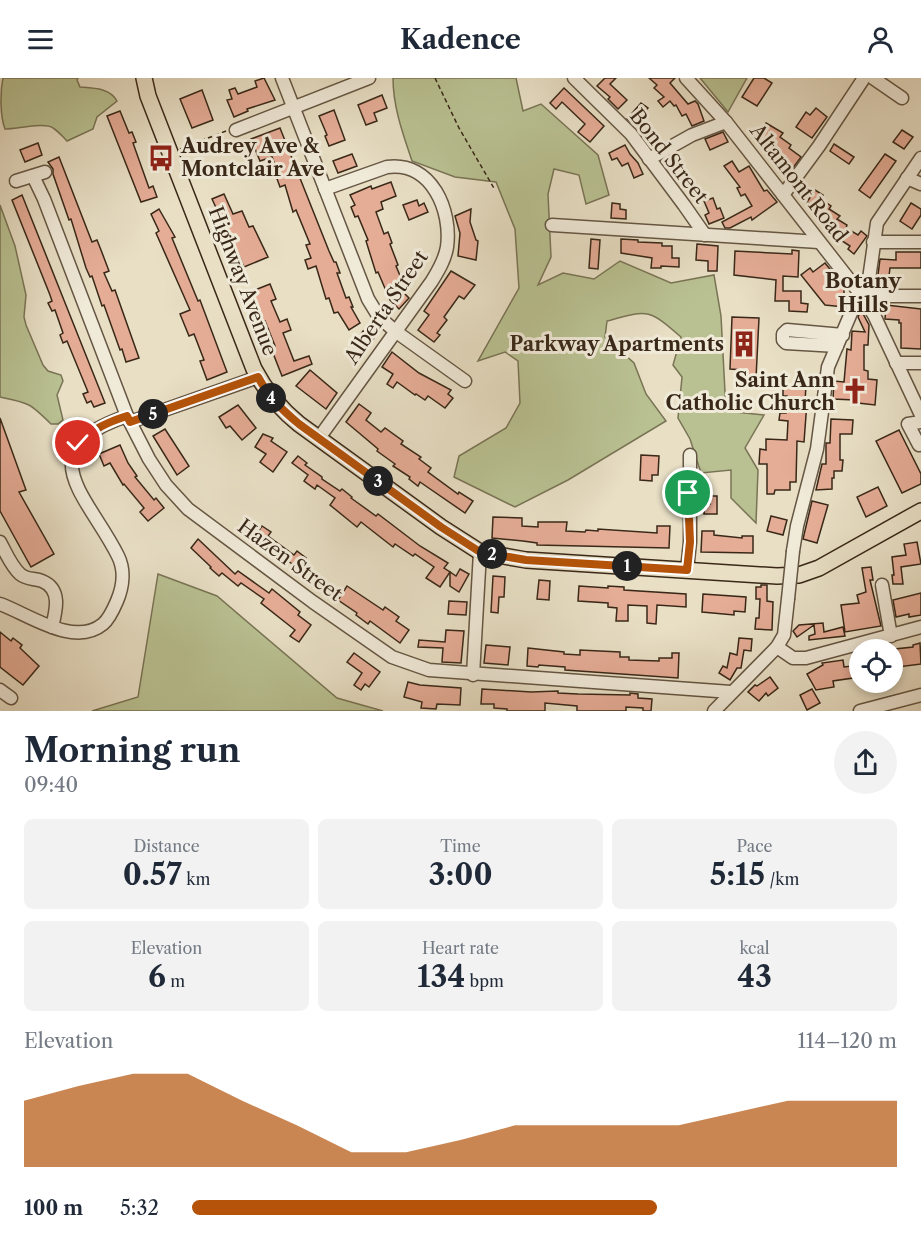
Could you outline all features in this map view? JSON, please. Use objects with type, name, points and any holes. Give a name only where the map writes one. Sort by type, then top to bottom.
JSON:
[{"type":"main road","name":"Highway Avenue","points":[[144,78],[148,96],[170,153],[258,377],[268,394],[281,409],[319,438],[441,527],[480,552],[519,559],[777,576],[806,573],[819,568],[921,511]]},
{"type":"street","points":[[282,78],[368,299],[379,316],[395,331],[465,381]]},
{"type":"street","points":[[236,130],[293,107],[344,82],[369,78]]},
{"type":"street","name":"Bond Street","points":[[574,78],[631,134],[705,235]]},
{"type":"street","name":"Altamont Road","points":[[686,78],[726,122],[862,296],[874,315],[921,415]]},
{"type":"street","points":[[783,195],[864,78]]},
{"type":"street","points":[[873,78],[902,98]]},
{"type":"street","points":[[649,159],[692,135],[726,122]]},
{"type":"street","points":[[714,711],[777,647],[784,635],[797,525],[817,449],[828,367],[854,306],[868,286],[873,242],[878,223],[921,158]]},
{"type":"street","name":"Alberta Street","points":[[319,438],[432,281],[444,259],[447,248],[447,229],[442,202],[435,187],[423,175],[395,166],[387,166],[325,189]]},
{"type":"street","name":"Hazen Street","points":[[16,181],[39,174],[44,199],[128,419],[140,444],[166,486],[188,509],[392,657],[429,670],[473,675],[731,692]]},
{"type":"street","points":[[907,178],[921,184]]},
{"type":"street","points":[[552,225],[819,242]]},
{"type":"street","points":[[873,242],[921,242]]},
{"type":"street","points":[[862,296],[921,296]]},
{"type":"street","points":[[837,346],[786,343],[783,340],[783,334],[787,330],[843,334]]},
{"type":"street","points":[[896,363],[921,363]]},
{"type":"street","points":[[0,604],[69,633],[84,632],[103,624],[118,599],[123,583],[123,569],[75,483],[71,468],[78,443],[104,424],[128,419],[258,377]]},
{"type":"street","points":[[919,445],[908,424],[921,422]]},
{"type":"street","points":[[687,570],[690,542],[690,455]]},
{"type":"street","points":[[0,542],[11,564],[21,575],[42,581],[50,586],[56,596],[52,627]]},
{"type":"street","points":[[473,675],[480,552]]},
{"type":"street","points":[[882,585],[891,636]]},
{"type":"street","points":[[777,647],[794,658],[806,658],[921,627]]},
{"type":"street","points":[[0,690],[11,698]]},
{"type":"street","points":[[860,711],[921,695]]},
{"type":"path","points":[[435,78],[459,128],[495,190]]},
{"type":"path","points":[[170,153],[231,129],[236,130]]},
{"type":"green space","points":[[3,78],[78,78],[80,87],[106,91],[117,101],[97,117],[93,129],[67,141],[49,126],[5,129],[1,104]]},
{"type":"green space","points":[[393,78],[516,78],[523,111],[541,104],[598,155],[609,195],[586,204],[579,175],[554,169],[548,194],[551,257],[538,285],[563,273],[594,279],[620,261],[671,283],[714,275],[721,316],[726,411],[764,415],[745,448],[758,470],[756,523],[731,498],[731,470],[701,473],[690,439],[678,418],[682,377],[673,365],[681,337],[654,316],[647,314],[607,321],[605,337],[634,363],[646,394],[666,421],[568,480],[515,507],[454,477],[459,456],[506,428],[520,403],[518,361],[505,352],[478,361],[519,288],[515,229],[496,182],[455,177],[412,161],[397,110]]},
{"type":"green space","points":[[700,78],[747,78],[728,112]]},
{"type":"green space","points":[[0,205],[15,246],[26,295],[24,317],[26,325],[43,365],[48,371],[61,375],[63,381],[57,395],[63,420],[58,424],[51,424],[28,405],[0,397]]},
{"type":"green space","points":[[158,574],[217,596],[337,698],[383,711],[92,711],[138,697]]},
{"type":"building","points":[[264,78],[275,100],[247,109],[248,111],[234,117],[227,100],[232,99],[229,90],[235,88],[238,94],[257,87],[255,81]]},
{"type":"building","points":[[605,78],[616,78],[610,84],[627,100],[618,109],[608,99],[610,97],[597,86]]},
{"type":"building","points":[[649,78],[675,78],[670,83],[688,104],[695,101],[698,104],[704,121],[692,126],[686,114],[682,116],[676,105],[674,106],[670,101],[663,107],[658,101],[664,97],[654,88],[657,85]]},
{"type":"building","points":[[754,78],[764,78],[772,83],[757,106],[742,97]]},
{"type":"building","points":[[564,88],[604,126],[590,142],[578,132],[585,124],[562,102],[556,109],[550,103]]},
{"type":"building","points":[[202,90],[213,120],[192,128],[180,99]]},
{"type":"building","points":[[382,95],[387,108],[374,113],[377,121],[366,125],[358,105]]},
{"type":"building","points":[[641,103],[648,108],[634,125],[627,119]]},
{"type":"building","points":[[816,108],[827,117],[812,138],[796,127],[806,112],[810,115]]},
{"type":"building","points":[[334,110],[345,140],[329,146],[319,116]]},
{"type":"building","points":[[120,111],[129,133],[132,132],[136,142],[133,143],[149,188],[153,186],[157,197],[141,202],[107,116]]},
{"type":"building","points":[[766,123],[783,133],[780,137],[801,157],[790,172],[772,155],[777,148],[758,136]]},
{"type":"building","points":[[280,128],[329,251],[336,262],[340,273],[337,273],[346,298],[349,297],[353,307],[351,307],[360,323],[349,330],[338,312],[334,313],[329,298],[326,299],[316,266],[308,269],[305,260],[311,258],[306,245],[310,244],[296,210],[293,212],[285,185],[280,187],[276,176],[279,175],[272,157],[260,161],[251,139]]},
{"type":"building","points":[[902,130],[913,137],[904,149],[893,142]]},
{"type":"building","points":[[723,132],[728,142],[710,150],[705,139]]},
{"type":"building","points":[[38,143],[42,155],[25,162],[20,150]]},
{"type":"building","points":[[834,144],[854,157],[849,164],[830,151]]},
{"type":"building","points":[[625,145],[643,174],[634,178],[628,163],[622,166],[617,158],[612,160],[609,153]]},
{"type":"building","points":[[352,154],[357,166],[338,173],[333,161]]},
{"type":"building","points":[[885,154],[896,161],[870,198],[859,190]]},
{"type":"building","points":[[59,157],[92,242],[97,240],[101,250],[109,271],[104,273],[112,291],[115,290],[139,358],[126,362],[92,276],[90,277],[86,268],[71,219],[69,220],[53,169],[48,162]]},
{"type":"building","points":[[732,161],[739,172],[749,166],[764,191],[767,190],[777,202],[752,220],[751,217],[730,228],[725,228],[722,222],[752,206],[745,194],[741,196],[737,188],[740,187],[724,166]]},
{"type":"building","points":[[391,182],[396,196],[381,202],[383,209],[376,212],[384,234],[388,232],[392,243],[390,244],[398,265],[396,266],[404,285],[398,287],[409,298],[399,309],[390,300],[378,272],[376,273],[366,241],[368,240],[358,216],[355,217],[351,207],[355,205],[350,195],[371,186],[372,189]]},
{"type":"building","points":[[815,190],[823,195],[821,199],[831,206],[829,209],[840,216],[837,219],[847,225],[846,228],[858,235],[861,231],[867,236],[854,254],[848,249],[850,246],[830,233],[832,230],[822,223],[825,219],[816,213],[818,209],[807,202]]},
{"type":"building","points":[[224,194],[233,214],[242,211],[249,227],[253,226],[268,257],[244,267],[236,248],[234,249],[220,211],[218,212],[212,199]]},
{"type":"building","points":[[22,195],[105,403],[94,407],[91,401],[87,403],[83,394],[88,392],[67,341],[63,343],[60,335],[63,333],[55,310],[52,311],[48,303],[52,301],[50,295],[12,200]]},
{"type":"building","points":[[713,198],[724,218],[709,224],[705,215],[709,213],[704,201]]},
{"type":"building","points":[[417,200],[419,206],[424,203],[428,212],[409,220],[403,205]]},
{"type":"building","points":[[612,203],[620,204],[620,209],[626,210],[626,219],[611,218]]},
{"type":"building","points":[[911,203],[921,209],[921,215],[912,229],[900,221]]},
{"type":"building","points":[[159,209],[175,237],[172,238],[198,301],[200,300],[227,372],[207,380],[200,361],[204,360],[194,334],[189,336],[180,314],[190,310],[156,233],[159,231],[151,214]]},
{"type":"building","points":[[471,209],[470,222],[478,241],[476,260],[458,256],[460,233],[455,216]]},
{"type":"building","points":[[591,239],[600,240],[598,269],[589,268]]},
{"type":"building","points":[[621,239],[672,246],[672,258],[679,258],[679,267],[651,268],[652,258],[621,253]]},
{"type":"building","points":[[697,244],[718,246],[717,271],[708,271],[708,261],[696,260]]},
{"type":"building","points":[[792,250],[799,251],[798,277],[783,276],[783,291],[801,291],[801,303],[808,304],[807,312],[789,311],[789,301],[775,301],[776,280],[734,275],[735,251],[792,254]]},
{"type":"building","points":[[896,252],[921,252],[921,268],[890,268],[889,276],[878,275],[880,259],[896,260]]},
{"type":"building","points":[[825,263],[838,279],[834,282],[844,287],[844,307],[825,305],[801,275],[810,268],[813,272]]},
{"type":"building","points":[[451,271],[475,285],[464,299],[459,296],[444,317],[447,320],[437,333],[440,335],[434,342],[418,330],[429,315],[424,311]]},
{"type":"building","points":[[270,284],[276,299],[271,301],[280,322],[287,319],[291,330],[283,333],[294,361],[309,356],[312,364],[282,376],[271,348],[275,346],[250,292]]},
{"type":"building","points":[[886,305],[921,309],[921,349],[901,348],[901,323],[899,320],[885,319]]},
{"type":"building","points":[[861,310],[869,325],[868,345],[864,345],[864,370],[868,371],[868,379],[877,380],[875,405],[858,403],[855,400],[833,399],[834,381],[844,382],[847,349],[851,350],[852,331],[865,332],[858,317]]},
{"type":"building","name":"Parkway Apartments","points":[[732,317],[759,318],[756,378],[743,377],[743,370],[730,369]]},
{"type":"building","points":[[363,331],[374,338],[365,352],[354,345]]},
{"type":"building","points":[[392,352],[419,373],[451,390],[448,394],[453,398],[445,408],[428,396],[425,400],[415,395],[397,382],[393,388],[387,384],[393,374],[382,367]]},
{"type":"building","points":[[310,370],[337,393],[326,409],[296,386]]},
{"type":"building","points":[[783,385],[806,385],[804,442],[797,441],[796,482],[790,482],[790,490],[775,490],[774,494],[767,494],[767,464],[759,464],[760,449],[766,450],[766,439],[787,440],[788,421],[779,420],[780,413],[786,413],[787,396],[783,396]]},
{"type":"building","points":[[359,404],[371,413],[366,420],[381,432],[385,428],[403,441],[401,444],[421,457],[419,459],[431,468],[428,472],[458,494],[459,492],[473,501],[465,513],[420,482],[418,486],[346,422]]},
{"type":"building","points":[[238,405],[256,428],[242,440],[230,426],[226,428],[219,417]]},
{"type":"building","points":[[0,418],[26,490],[19,492],[54,554],[31,567],[0,511]]},
{"type":"building","points":[[831,419],[853,420],[852,434],[840,434],[842,471],[834,471],[832,489],[816,490],[822,464],[826,464],[826,443],[830,443]]},
{"type":"building","points":[[165,429],[189,466],[177,475],[153,436]]},
{"type":"building","points":[[899,430],[921,474],[921,484],[902,493],[876,441]]},
{"type":"building","points":[[263,434],[273,438],[271,441],[287,452],[273,472],[260,462],[266,454],[255,447]]},
{"type":"building","points":[[120,445],[137,476],[135,477],[154,500],[156,498],[164,508],[148,521],[140,512],[144,508],[123,485],[110,463],[104,466],[99,454]]},
{"type":"building","points":[[641,455],[659,456],[658,475],[652,475],[652,481],[640,480]]},
{"type":"building","points":[[298,456],[322,479],[340,491],[342,489],[376,516],[378,514],[420,546],[448,563],[444,568],[450,572],[440,587],[426,578],[434,567],[395,544],[393,547],[361,522],[357,527],[330,505],[335,498],[317,485],[315,489],[304,481],[308,475],[292,463]]},
{"type":"building","points":[[878,487],[887,506],[866,517],[857,497]]},
{"type":"building","points":[[710,496],[717,496],[717,514],[704,514],[705,504],[710,504]]},
{"type":"building","points":[[812,501],[828,505],[817,543],[803,539]]},
{"type":"building","points":[[771,516],[787,520],[783,535],[767,531]]},
{"type":"building","points":[[493,517],[522,518],[522,526],[538,527],[538,522],[567,522],[566,531],[585,532],[586,530],[598,531],[598,529],[657,533],[657,526],[670,526],[669,548],[537,545],[537,543],[492,538]]},
{"type":"building","points":[[262,526],[271,532],[268,536],[294,555],[297,551],[306,558],[299,569],[253,539]]},
{"type":"building","points":[[702,531],[714,531],[714,535],[742,538],[742,536],[753,536],[753,553],[701,552]]},
{"type":"building","points":[[198,539],[235,574],[238,571],[269,593],[272,589],[300,612],[298,615],[311,625],[299,642],[290,636],[295,630],[261,603],[264,599],[241,583],[238,586],[222,573],[219,576],[210,568],[191,548]]},
{"type":"building","points":[[917,542],[921,564],[901,567],[903,584],[893,584],[892,557],[906,555],[904,544]]},
{"type":"building","points":[[871,567],[873,580],[870,580],[881,626],[845,632],[841,605],[859,603],[857,595],[866,592],[862,568]]},
{"type":"building","points":[[460,569],[469,574],[459,592],[450,586],[450,572],[456,576]]},
{"type":"building","points":[[493,576],[505,577],[504,597],[499,597],[498,613],[491,612]]},
{"type":"building","points":[[539,580],[550,581],[549,600],[537,599]]},
{"type":"building","points":[[761,585],[767,585],[767,601],[773,602],[772,630],[755,629],[756,618],[759,618],[760,599],[756,599],[756,587],[761,587]]},
{"type":"building","points":[[347,586],[383,610],[385,607],[399,617],[396,621],[409,630],[400,643],[370,621],[368,624],[338,600]]},
{"type":"building","points":[[579,586],[624,587],[624,590],[686,594],[686,607],[657,605],[656,624],[647,623],[647,606],[628,605],[628,621],[616,621],[617,608],[608,607],[608,603],[578,601]]},
{"type":"building","points":[[921,593],[921,615],[909,617],[909,614],[896,617],[893,600]]},
{"type":"building","points":[[703,594],[746,597],[745,612],[734,611],[734,615],[702,612]]},
{"type":"building","points":[[449,601],[467,602],[466,615],[448,614]]},
{"type":"building","points":[[823,623],[824,632],[843,627],[845,636],[809,640],[809,636],[815,634],[814,625],[797,637],[793,631],[799,625]]},
{"type":"building","points":[[446,630],[464,631],[461,663],[442,662],[443,648],[418,647],[419,640],[445,642]]},
{"type":"building","points":[[0,632],[11,641],[13,638],[22,645],[20,648],[39,666],[23,685],[0,667]]},
{"type":"building","points":[[739,638],[752,639],[751,651],[744,650],[741,668],[737,668],[730,680],[719,673],[723,666],[727,668],[730,653],[737,655]]},
{"type":"building","points":[[920,643],[921,664],[903,666],[903,648],[913,647]]},
{"type":"building","points":[[486,645],[510,647],[508,665],[484,663]]},
{"type":"building","points":[[528,648],[580,655],[580,650],[620,652],[620,657],[629,657],[629,660],[659,661],[659,658],[672,658],[672,653],[679,653],[678,678],[565,670],[565,667],[527,666]]},
{"type":"building","points":[[354,653],[380,672],[369,687],[365,684],[361,690],[354,685],[362,673],[347,662]]},
{"type":"building","points":[[843,660],[844,667],[849,666],[849,679],[833,681],[834,687],[816,690],[807,674],[823,665],[822,663]]},
{"type":"building","points":[[770,677],[778,688],[768,696],[766,693],[759,701],[748,692],[755,685],[757,686]]},
{"type":"building","points":[[408,682],[461,688],[460,705],[437,704],[436,709],[421,708],[422,702],[404,697]]},
{"type":"building","points":[[482,689],[558,691],[558,693],[578,694],[638,694],[638,698],[652,699],[651,711],[626,707],[626,711],[577,711],[577,706],[545,703],[545,711],[507,711],[507,709],[494,708],[494,704],[481,704]]},
{"type":"building","points":[[812,689],[820,703],[807,710],[800,695]]},
{"type":"place","name":"Audrey Ave & Montclair Ave","points":[[161,158]]},
{"type":"place","name":"Parkway Apartments","points":[[744,344]]},
{"type":"place","name":"Saint Ann Catholic Church","points":[[855,391]]},
{"type":"district","name":"Botany Hills","points":[[863,292]]},
{"type":"route","points":[[78,443],[104,424],[127,416],[130,422],[258,377],[268,394],[281,409],[299,424],[441,527],[480,552],[526,560],[687,570],[690,542],[688,493]]}]
